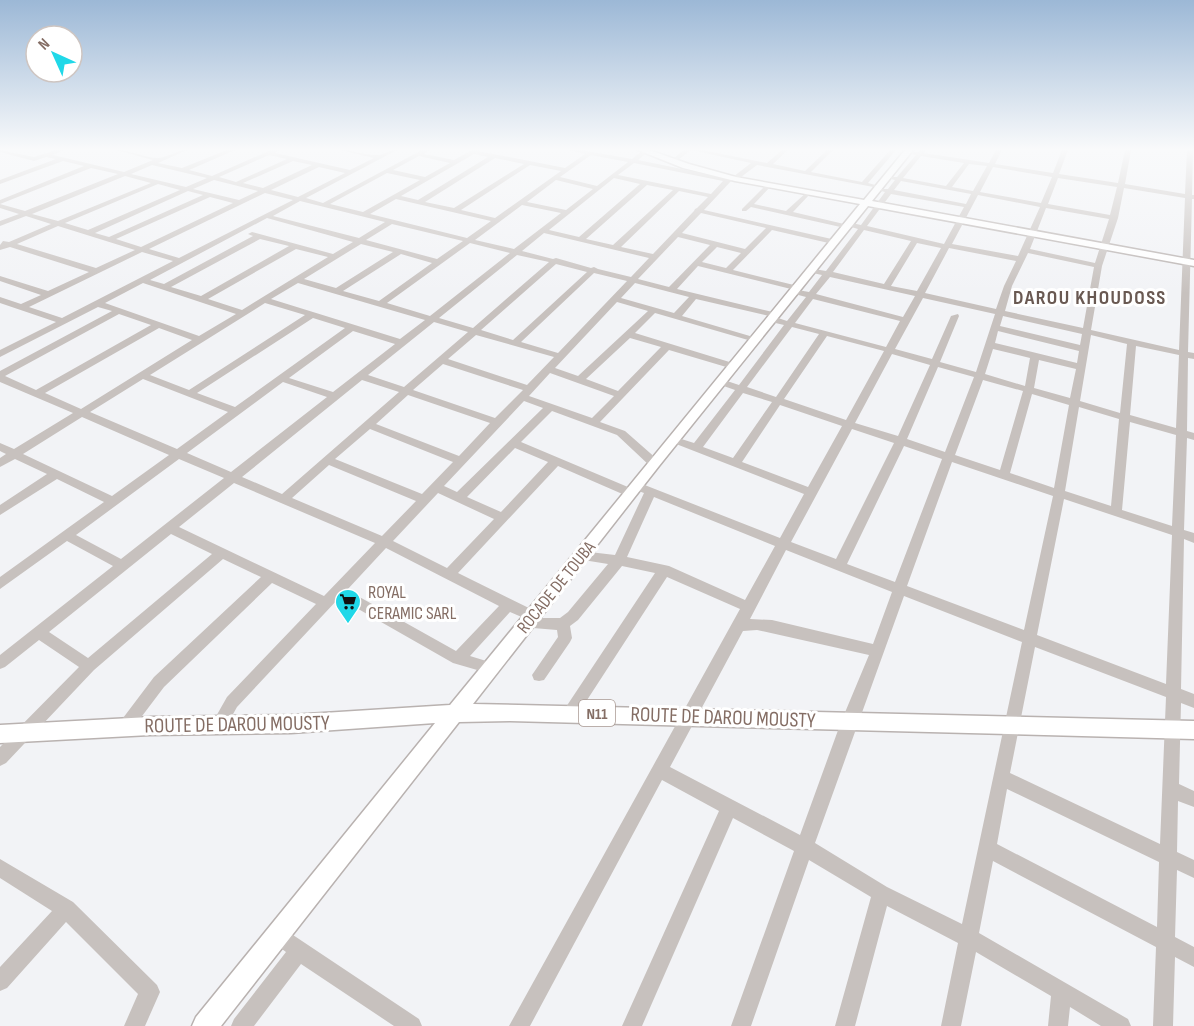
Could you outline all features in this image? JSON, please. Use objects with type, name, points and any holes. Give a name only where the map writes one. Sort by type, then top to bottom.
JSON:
[{"type":"main road","points":[[835,198],[1190,262]]},
{"type":"main road","name":"ROCADE DE TOUBA","points":[[205,1026],[529,620],[639,490],[654,463],[675,440],[833,242],[851,226],[868,198]]},
{"type":"main road","name":"ROUTE DE DAROU MOUSTY","points":[[0,734],[125,727],[218,727],[358,721],[454,713],[571,712],[849,722],[1194,730]]},
{"type":"street","points":[[0,204],[14,198]]},
{"type":"street","points":[[0,224],[67,198]]},
{"type":"street","points":[[0,248],[4,242],[119,198]]},
{"type":"street","points":[[88,232],[166,198]]},
{"type":"street","points":[[110,239],[203,198]]},
{"type":"street","points":[[221,198],[239,202]]},
{"type":"street","points":[[22,307],[247,198]]},
{"type":"street","points":[[0,354],[300,198],[695,295],[1194,437]]},
{"type":"street","points":[[325,204],[337,198]]},
{"type":"street","points":[[365,214],[394,198]]},
{"type":"street","points":[[400,198],[496,220]]},
{"type":"street","points":[[420,202],[427,198]]},
{"type":"street","points":[[456,210],[475,198]]},
{"type":"street","points":[[380,304],[528,198]]},
{"type":"street","points":[[0,663],[584,198]]},
{"type":"street","points":[[581,239],[628,198]]},
{"type":"street","points":[[616,247],[669,198]]},
{"type":"street","points":[[218,727],[237,696],[710,198]]},
{"type":"street","points":[[734,219],[756,198]]},
{"type":"street","points":[[787,214],[803,198]]},
{"type":"street","points":[[696,448],[828,273],[851,226],[880,206],[881,198]]},
{"type":"street","points":[[936,198],[968,206]]},
{"type":"street","points":[[519,1026],[972,198]]},
{"type":"street","points":[[1003,198],[1114,218]]},
{"type":"street","points":[[741,1026],[849,722],[878,651],[947,458],[980,375],[999,311],[1022,255],[1034,234],[1047,198]]},
{"type":"street","points":[[951,1026],[1059,493],[1098,266],[1119,198]]},
{"type":"street","points":[[1163,1026],[1166,856],[1177,532],[1181,433],[1189,355],[1191,198]]},
{"type":"street","points":[[522,202],[566,212]]},
{"type":"street","points":[[0,204],[180,261]]},
{"type":"street","points":[[749,205],[946,246],[1098,266]]},
{"type":"street","points":[[694,214],[734,219],[833,242]]},
{"type":"street","points":[[694,214],[764,235]]},
{"type":"street","points":[[266,216],[439,262]]},
{"type":"street","points":[[0,463],[392,221]]},
{"type":"street","points":[[728,271],[770,228]]},
{"type":"street","points":[[239,230],[335,256]]},
{"type":"street","points":[[543,231],[654,257]]},
{"type":"street","points":[[675,234],[746,252]]},
{"type":"street","points":[[165,287],[259,236]]},
{"type":"street","points":[[887,286],[915,240]]},
{"type":"street","points":[[4,242],[96,271]]},
{"type":"street","points":[[672,289],[715,244]]},
{"type":"street","points":[[202,299],[295,246]]},
{"type":"street","points":[[337,291],[399,252]]},
{"type":"street","points":[[283,499],[556,260]]},
{"type":"street","points":[[696,262],[811,296],[905,320]]},
{"type":"street","points":[[515,343],[594,269]]},
{"type":"street","points":[[811,270],[1189,355]]},
{"type":"street","points":[[0,278],[48,294]]},
{"type":"street","points":[[142,280],[243,313]]},
{"type":"street","points":[[298,280],[560,356]]},
{"type":"street","points":[[676,318],[695,295]]},
{"type":"street","points":[[614,299],[755,339]]},
{"type":"street","points":[[0,300],[62,321]]},
{"type":"street","points":[[265,300],[402,343]]},
{"type":"street","points":[[96,303],[200,340]]},
{"type":"street","points":[[580,380],[653,311]]},
{"type":"street","points":[[0,376],[119,312]]},
{"type":"street","points":[[190,393],[311,315]]},
{"type":"street","points":[[839,566],[900,442],[955,316]]},
{"type":"street","points":[[38,393],[158,325]]},
{"type":"street","points":[[0,584],[352,327]]},
{"type":"street","points":[[995,327],[1084,349]]},
{"type":"street","points":[[735,464],[825,332]]},
{"type":"street","points":[[627,334],[733,366]]},
{"type":"street","points":[[1116,512],[1132,342]]},
{"type":"street","points":[[990,345],[1080,367]]},
{"type":"street","points":[[594,422],[666,347]]},
{"type":"street","points":[[1004,476],[1029,389],[1035,356]]},
{"type":"street","points":[[441,360],[524,392],[550,407],[621,433],[654,463]]},
{"type":"street","points":[[548,369],[621,395]]},
{"type":"street","points":[[142,375],[235,411]]},
{"type":"street","points":[[0,376],[384,542],[509,604],[529,620],[563,624],[573,616],[619,560],[639,490]]},
{"type":"street","points":[[360,376],[497,422]]},
{"type":"street","points":[[281,378],[333,396]]},
{"type":"street","points":[[721,382],[1194,538]]},
{"type":"street","points":[[459,498],[550,407]]},
{"type":"street","points":[[367,424],[460,460]]},
{"type":"street","points":[[675,440],[811,492]]},
{"type":"street","points":[[513,443],[555,462],[784,543],[1194,701]]},
{"type":"street","points":[[0,447],[113,501]]},
{"type":"street","points":[[326,460],[423,500]]},
{"type":"street","points":[[449,574],[555,462]]},
{"type":"street","points":[[0,511],[57,473]]},
{"type":"street","points":[[435,487],[503,519]]},
{"type":"street","points":[[170,528],[327,603]]},
{"type":"street","points":[[66,535],[122,565]]},
{"type":"street","points":[[0,759],[89,666],[221,553]]},
{"type":"street","points":[[581,556],[619,560],[664,570],[748,607]]},
{"type":"street","points":[[571,712],[664,570]]},
{"type":"street","points":[[125,727],[159,682],[271,576]]},
{"type":"street","points":[[338,591],[458,659],[491,668]]},
{"type":"street","points":[[458,659],[509,604]]},
{"type":"street","points":[[539,675],[565,638],[563,624]]},
{"type":"street","points":[[739,625],[772,626],[878,651]]},
{"type":"street","points":[[38,632],[89,666]]},
{"type":"street","points":[[659,770],[804,847],[881,893],[969,938],[1120,1026]]},
{"type":"street","points":[[1000,777],[1194,869]]},
{"type":"street","points":[[1169,788],[1194,799]]},
{"type":"street","points":[[632,1026],[729,808]]},
{"type":"street","points":[[988,849],[1194,957]]},
{"type":"street","points":[[0,868],[66,909],[150,992],[134,1026]]},
{"type":"street","points":[[845,1026],[881,893]]},
{"type":"street","points":[[0,981],[66,909]]},
{"type":"street","points":[[278,934],[299,951],[412,1026]]},
{"type":"street","points":[[241,1026],[299,951]]},
{"type":"street","points":[[1058,1026],[1061,993]]},
{"type":"place","name":"ROYAL CERAMIC SARL","points":[[348,625]]},
{"type":"district","name":"DAROU KHOUDOSS","points":[[1090,297]]}]
